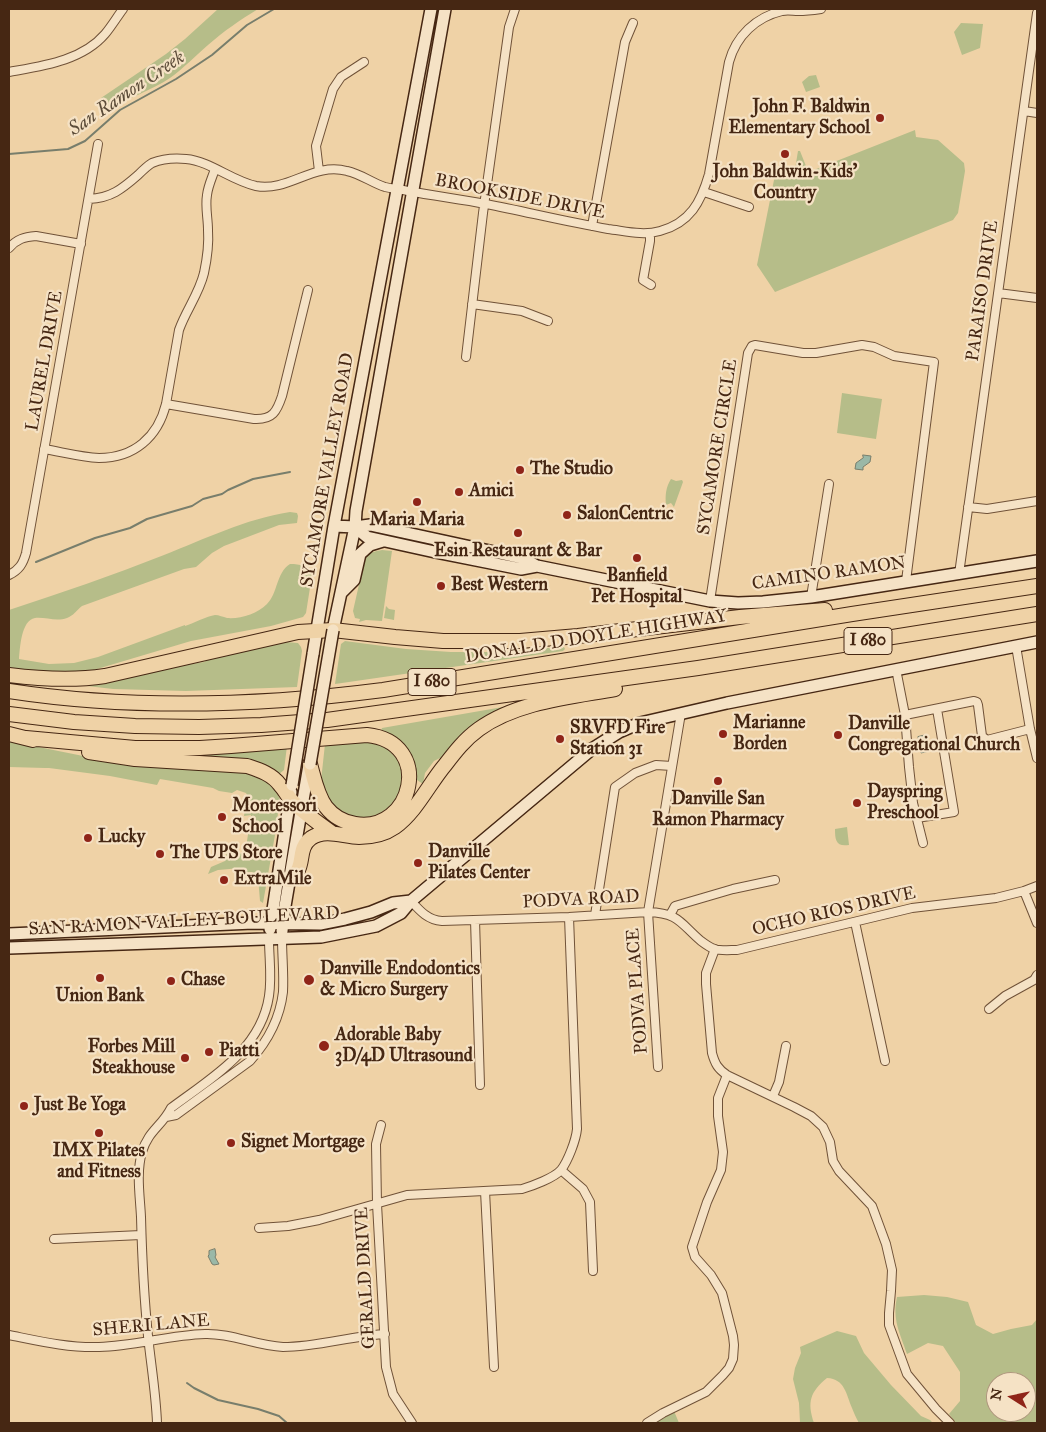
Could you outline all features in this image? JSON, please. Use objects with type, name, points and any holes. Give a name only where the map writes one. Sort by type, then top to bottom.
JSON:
[{"type":"highway","name":"DONALD D DOYLE HIGHWAY","points":[[9,691],[136,703],[172,704],[326,698],[1037,586]]},
{"type":"highway","points":[[9,675],[40,679],[105,676],[298,632],[333,630],[395,638],[443,641],[512,641],[578,636],[769,614],[832,609],[852,614]]},
{"type":"highway","name":"I 680","points":[[9,714],[74,722],[135,726],[261,726],[327,720],[698,668],[1037,614]]},
{"type":"highway","points":[[289,880],[298,871],[305,844],[314,837],[332,833],[358,837],[374,836],[384,833],[404,820],[444,765],[467,739],[504,714],[552,701],[668,680],[698,668]]},
{"type":"highway","points":[[9,734],[53,746],[135,759],[247,766],[261,770],[280,784],[290,799],[301,810],[332,833]]},
{"type":"highway","points":[[26,738],[103,746],[168,748],[231,746],[367,734],[388,740],[398,748],[405,758],[409,779],[407,792],[402,803],[393,814],[384,820],[363,825],[352,823],[333,814],[325,806],[310,764]]},
{"type":"main road","name":"SYCAMORE VALLEY ROAD","points":[[269,939],[334,526],[431,9]]},
{"type":"main road","name":"SYCAMORE VALLEY ROAD","points":[[282,938],[289,880],[301,810],[333,630],[355,527],[445,9]]},
{"type":"main road","name":"CAMINO RAMON","points":[[334,526],[355,527],[370,525],[522,558],[537,566],[710,601],[738,603],[811,597],[1037,561]]},
{"type":"main road","name":"CAMINO RAMON","points":[[355,527],[367,537],[385,541],[521,569],[537,566]]},
{"type":"main road","points":[[342,592],[354,580],[360,554],[370,545],[385,541]]},
{"type":"main road","name":"SAN RAMON VALLEY BOULEVARD","points":[[9,948],[321,937],[376,926],[401,914],[411,901],[592,749],[629,727],[681,713],[1037,642]]},
{"type":"main road","name":"SAN RAMON VALLEY BOULEVARD","points":[[9,934],[238,924],[326,923],[371,912],[393,902],[411,901]]},
{"type":"street","points":[[9,72],[60,61],[82,53],[104,35],[122,9]]},
{"type":"street","points":[[466,357],[484,204],[509,27],[515,9]]},
{"type":"street","name":"BROOKSIDE DRIVE","points":[[89,200],[114,194],[152,163],[187,159],[194,160],[249,184],[265,187],[289,182],[327,169],[346,170],[380,185],[397,189],[592,226],[650,233],[671,227],[682,221],[695,207],[704,192],[732,52],[736,43],[767,12],[821,9]]},
{"type":"street","name":"PARAISO DRIVE","points":[[959,574],[1037,13]]},
{"type":"street","points":[[592,226],[625,42],[633,23]]},
{"type":"street","points":[[318,171],[316,146],[333,89],[341,77],[364,62]]},
{"type":"street","points":[[1024,111],[1037,113]]},
{"type":"street","name":"LAUREL DRIVE","points":[[9,575],[18,570],[22,565],[26,553],[98,144]]},
{"type":"street","points":[[44,449],[86,457],[110,457],[123,454],[140,446],[158,426],[166,404],[179,330],[204,272],[208,244],[206,196],[215,169]]},
{"type":"street","points":[[704,192],[749,208]]},
{"type":"street","points":[[650,233],[643,280],[651,285]]},
{"type":"street","points":[[9,248],[19,239],[29,236],[81,244]]},
{"type":"street","points":[[166,404],[254,419],[271,416],[279,406],[282,396],[308,290]]},
{"type":"street","points":[[998,293],[1037,298]]},
{"type":"street","points":[[472,304],[522,311],[548,321]]},
{"type":"street","name":"SYCAMORE CIRCLE","points":[[710,601],[748,353],[752,346],[755,345],[810,353],[862,345],[874,347],[894,356],[934,362],[906,581]]},
{"type":"street","points":[[811,597],[829,484]]},
{"type":"street","points":[[968,507],[987,509],[1037,501]]},
{"type":"street","points":[[1016,646],[1030,729],[1037,758]]},
{"type":"street","points":[[896,669],[905,715],[908,767],[913,803],[923,843]]},
{"type":"street","points":[[905,715],[977,702],[982,736],[988,740],[1030,729]]},
{"type":"street","points":[[917,818],[954,812],[937,709]]},
{"type":"street","name":"PODVA ROAD","points":[[411,901],[423,914],[437,921],[569,917],[648,912],[681,713]]},
{"type":"street","points":[[595,915],[615,787],[635,773],[656,765],[672,766]]},
{"type":"street","points":[[670,915],[675,906],[774,880]]},
{"type":"street","name":"OCHO RIOS DRIVE","points":[[715,949],[737,950],[912,908],[996,898],[1037,886]]},
{"type":"street","points":[[1024,891],[1037,923]]},
{"type":"street","points":[[648,912],[670,915],[707,945],[715,949],[706,973],[706,984],[712,1053],[719,1070],[810,1116],[823,1127],[830,1142],[833,1161],[839,1171],[872,1206],[886,1244],[892,1270],[889,1326],[897,1350],[907,1374],[936,1410],[950,1423]]},
{"type":"street","name":"PODVA PLACE","points":[[648,912],[658,1067]]},
{"type":"street","points":[[259,1228],[288,1226],[320,1220],[407,1195],[522,1189],[538,1184],[561,1170],[575,1142],[577,1129],[569,917]]},
{"type":"street","points":[[475,920],[480,1085]]},
{"type":"street","points":[[855,922],[884,1061]]},
{"type":"street","points":[[166,1117],[176,1116],[250,1061],[260,1050],[275,1022],[281,1003],[283,981],[282,938]]},
{"type":"street","points":[[157,1423],[141,1235],[139,1167],[147,1139],[166,1117],[171,1108],[231,1062],[250,1042],[257,1031],[266,1010],[270,990],[269,939]]},
{"type":"street","points":[[989,1009],[1005,996],[1034,980],[1037,975]]},
{"type":"street","points":[[773,1096],[779,1082],[786,1046]]},
{"type":"street","points":[[647,1423],[706,1392],[725,1373],[733,1359],[733,1336],[722,1294],[711,1275],[695,1257],[692,1247],[720,1170],[724,1152],[718,1116],[718,1098],[727,1075]]},
{"type":"street","name":"GERALD DRIVE","points":[[381,1125],[376,1144],[377,1204],[386,1367],[393,1394],[412,1423]]},
{"type":"street","points":[[561,1170],[583,1189],[590,1202],[593,1271]]},
{"type":"street","points":[[485,1191],[494,1367]]},
{"type":"street","points":[[54,1239],[141,1235]]},
{"type":"street","name":"SHERI LANE","points":[[9,1335],[81,1347],[101,1347],[200,1334],[214,1334],[268,1346],[293,1347],[314,1346],[361,1336],[385,1334]]},
{"type":"green space","points":[[218,9],[258,9],[220,35],[170,78],[147,91],[107,107],[101,98],[166,54]]},
{"type":"green space","points":[[961,23],[983,24],[980,48],[962,55],[954,32]]},
{"type":"green space","points":[[816,75],[820,87],[806,92],[802,82],[809,76]]},
{"type":"green space","points":[[915,130],[916,137],[938,140],[964,163],[965,171],[958,213],[953,220],[775,292],[757,265],[775,175],[791,179]]},
{"type":"green space","points":[[798,151],[800,151],[808,171],[794,175]]},
{"type":"green space","points":[[842,393],[882,399],[876,439],[837,433]]},
{"type":"green space","points":[[671,479],[676,481],[682,480],[683,482],[674,507],[671,503],[666,505],[666,491]]},
{"type":"green space","points":[[290,512],[297,513],[297,523],[279,525],[224,546],[212,553],[196,567],[184,569],[82,606],[67,618],[59,620],[35,618],[30,620],[22,636],[19,659],[49,664],[74,663],[98,657],[212,616],[216,615],[227,618],[243,617],[258,611],[267,604],[282,572],[290,564],[303,566],[312,575],[306,613],[303,617],[271,626],[191,641],[87,672],[54,673],[9,670],[9,610],[126,570],[241,524]]},
{"type":"green space","points":[[375,551],[392,551],[382,621],[366,620],[359,622],[360,619],[355,618],[353,611],[365,558]]},
{"type":"green space","points":[[386,606],[389,609],[395,610],[394,620],[384,618]]},
{"type":"green space","points":[[345,641],[406,649],[451,652],[500,652],[559,647],[564,647],[565,649],[563,651],[335,684],[341,644]]},
{"type":"green space","points":[[286,642],[298,643],[302,651],[297,687],[186,691],[113,689],[87,686],[89,684],[204,662],[211,658]]},
{"type":"green space","points":[[503,707],[503,709],[444,756],[434,761],[425,773],[423,784],[414,778],[394,740],[381,731],[382,728]]},
{"type":"green space","points":[[360,740],[377,742],[394,753],[402,769],[402,785],[392,805],[379,814],[366,818],[351,817],[338,810],[328,800],[321,781],[325,744]]},
{"type":"green space","points":[[9,741],[93,758],[229,769],[262,776],[277,791],[280,799],[263,903],[260,901],[258,877],[252,872],[241,872],[241,868],[218,870],[208,874],[211,867],[225,861],[227,852],[245,854],[251,815],[244,816],[246,793],[237,790],[232,793],[219,791],[213,788],[160,779],[157,785],[110,776],[49,768],[9,767]]},
{"type":"green space","points":[[287,746],[284,770],[278,775],[264,765],[154,754]]},
{"type":"green space","points":[[847,827],[849,845],[841,845],[837,842],[835,829]]},
{"type":"green space","points":[[924,1295],[947,1297],[968,1302],[976,1325],[993,1334],[1032,1325],[1037,1319],[1037,1423],[956,1423],[949,1414],[960,1401],[960,1372],[943,1346],[928,1343],[907,1354],[896,1320],[897,1297]]},
{"type":"green space","points":[[837,1331],[856,1336],[864,1353],[891,1385],[921,1416],[933,1423],[859,1423],[844,1388],[838,1381],[827,1378],[817,1388],[811,1398],[814,1423],[800,1423],[799,1403],[793,1379],[801,1353],[800,1347]]},
{"type":"green space","points":[[674,1411],[679,1423],[656,1423]]},
{"type":"shaded area","points":[[863,455],[871,456],[870,462],[863,467],[863,470],[855,469],[856,463],[863,458]]},
{"type":"shaded area","points":[[926,735],[929,751],[921,753],[918,737]]},
{"type":"shaded area","points":[[215,1249],[215,1257],[219,1264],[214,1265],[208,1256],[209,1251]]},
{"type":"waterway","name":"San Ramon Creek","points":[[9,154],[68,149],[85,141],[120,110],[176,79],[212,55],[247,25],[274,9]]},
{"type":"waterway","points":[[36,562],[95,538],[130,528],[147,519],[192,506],[203,499],[222,494],[253,479],[290,472]]},
{"type":"waterway","points":[[187,1383],[218,1400],[258,1409],[279,1416],[287,1423]]},
{"type":"place","name":"John F. Baldwin Elementary School","points":[[880,118]]},
{"type":"place","name":"John Baldwin-Kids' Country","points":[[785,154]]},
{"type":"place","name":"The Studio","points":[[520,470]]},
{"type":"place","name":"Amici","points":[[459,492]]},
{"type":"place","name":"Maria Maria","points":[[417,502]]},
{"type":"place","name":"SalonCentric","points":[[567,515]]},
{"type":"place","name":"Esin Restaurant & Bar","points":[[518,533]]},
{"type":"place","name":"Banfield Pet Hospital","points":[[637,558]]},
{"type":"place","name":"Best Western","points":[[441,586]]},
{"type":"place","name":"Marianne Borden","points":[[723,734]]},
{"type":"place","name":"Danville Congregational Church","points":[[838,735]]},
{"type":"place","name":"SRVFD Fire Station 31","points":[[560,739]]},
{"type":"place","name":"Danville San Ramon Pharmacy","points":[[718,781]]},
{"type":"place","name":"Dayspring Preschool","points":[[857,803]]},
{"type":"place","name":"Montessori School","points":[[222,817]]},
{"type":"place","name":"Lucky","points":[[88,838]]},
{"type":"place","name":"The UPS Store","points":[[160,854]]},
{"type":"place","name":"Danville Pilates Center","points":[[418,863]]},
{"type":"place","name":"ExtraMile","points":[[224,880]]},
{"type":"place","name":"Union Bank","points":[[100,978]]},
{"type":"place","name":"Danville Endodontics & Micro Surgery","points":[[309,980]]},
{"type":"place","name":"Chase","points":[[171,981]]},
{"type":"place","name":"Adorable Baby 3D/4D Ultrasound","points":[[324,1046]]},
{"type":"place","name":"Piatti","points":[[209,1052]]},
{"type":"place","name":"Forbes Mill Steakhouse","points":[[185,1058]]},
{"type":"place","name":"Just Be Yoga","points":[[24,1106]]},
{"type":"place","name":"IMX Pilates and Fitness","points":[[99,1133]]},
{"type":"place","name":"Signet Mortgage","points":[[231,1143]]}]
